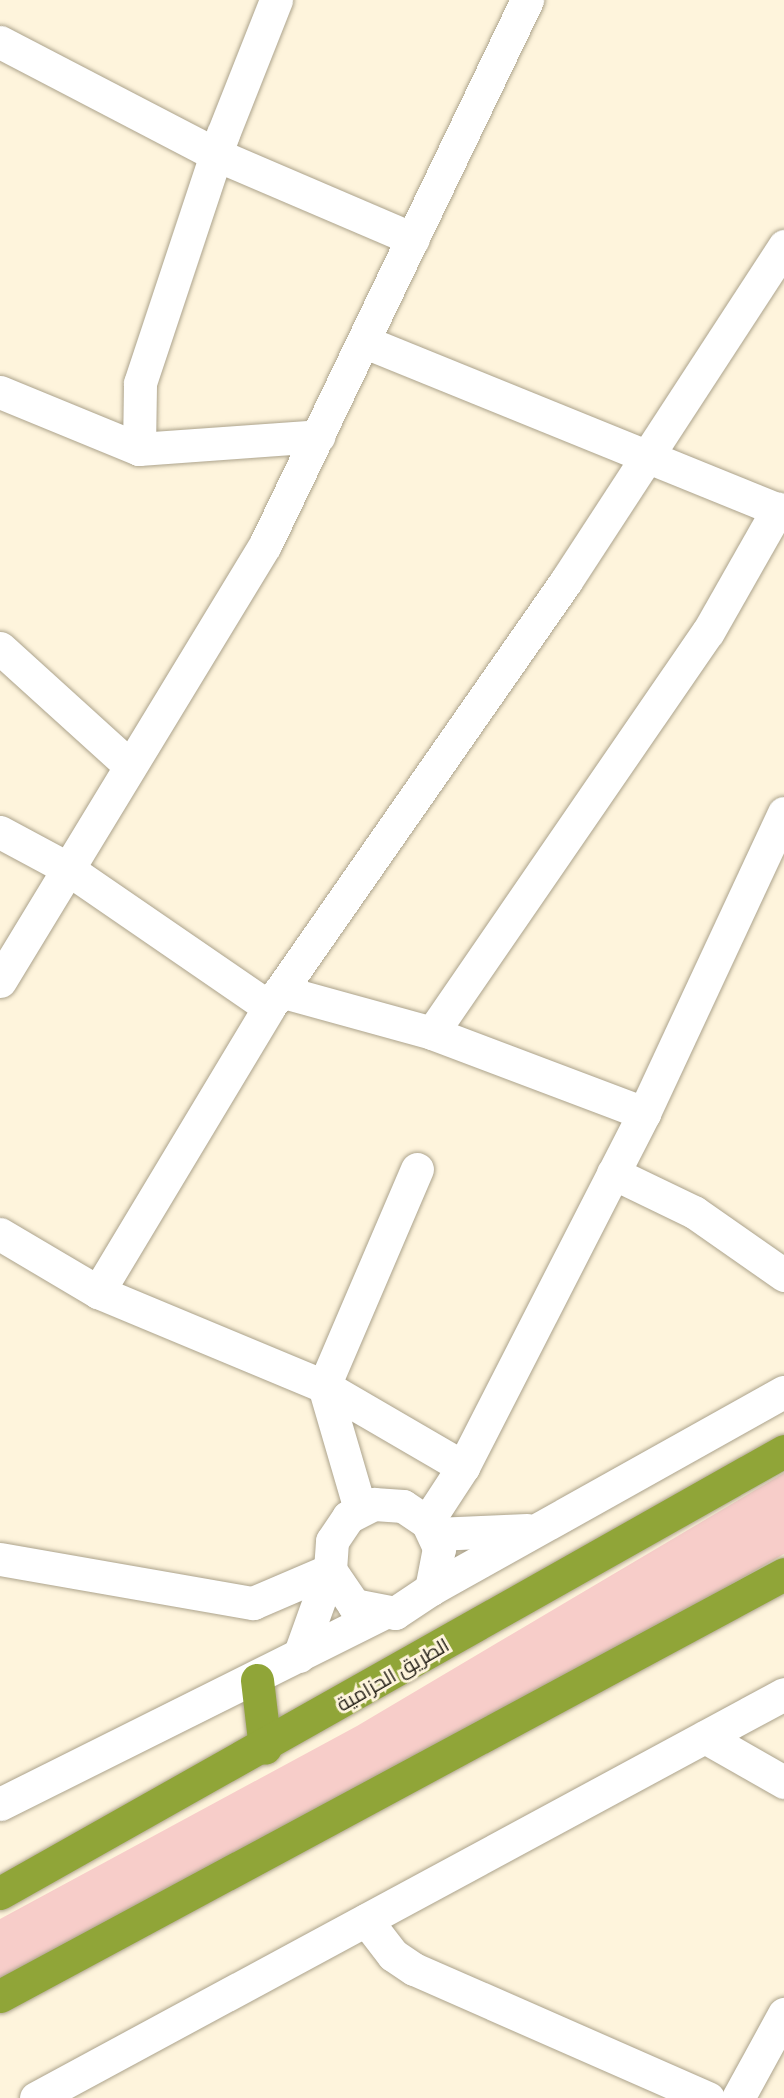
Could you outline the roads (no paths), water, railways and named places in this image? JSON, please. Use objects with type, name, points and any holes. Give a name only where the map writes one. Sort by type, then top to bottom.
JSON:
[{"type":"highway","name":"الطريق الحزامية","points":[[0,1893],[265,1748],[784,1451]]},
{"type":"highway","points":[[0,1996],[784,1574]]},
{"type":"highway","points":[[257,1680],[265,1748]]},
{"type":"street","points":[[139,449],[140,383],[217,154],[276,0]]},
{"type":"street","points":[[0,981],[65,867],[265,545],[365,342],[527,0]]},
{"type":"street","points":[[0,42],[217,154],[413,239]]},
{"type":"street","points":[[98,1292],[274,999],[566,581],[642,457],[784,246]]},
{"type":"street","points":[[365,342],[642,457],[781,510],[708,632],[432,1034]]},
{"type":"street","points":[[0,392],[139,449],[319,436]]},
{"type":"street","points":[[0,648],[129,765]]},
{"type":"street","points":[[431,1589],[440,1562],[431,1528],[644,1113],[784,813]]},
{"type":"street","points":[[0,832],[65,867],[274,999],[432,1034],[644,1113]]},
{"type":"street","points":[[360,1509],[324,1386],[417,1169]]},
{"type":"street","points":[[614,1173],[694,1212],[784,1275]]},
{"type":"street","points":[[0,1234],[98,1292],[324,1386],[463,1467]]},
{"type":"street","points":[[3,1805],[257,1680],[381,1614],[409,1609],[431,1589],[532,1530],[784,1392]]},
{"type":"street","points":[[299,1656],[330,1570],[338,1528],[360,1509],[388,1503],[431,1528],[532,1530]]},
{"type":"street","points":[[0,1559],[253,1603],[330,1570]]},
{"type":"street","points":[[330,1570],[354,1605],[381,1614]]},
{"type":"street","points":[[36,2098],[784,1694]]},
{"type":"street","points":[[705,1737],[784,1782]]},
{"type":"street","points":[[366,1920],[393,1955],[414,1969],[708,2098]]},
{"type":"street","points":[[738,2098],[784,2014]]}]
